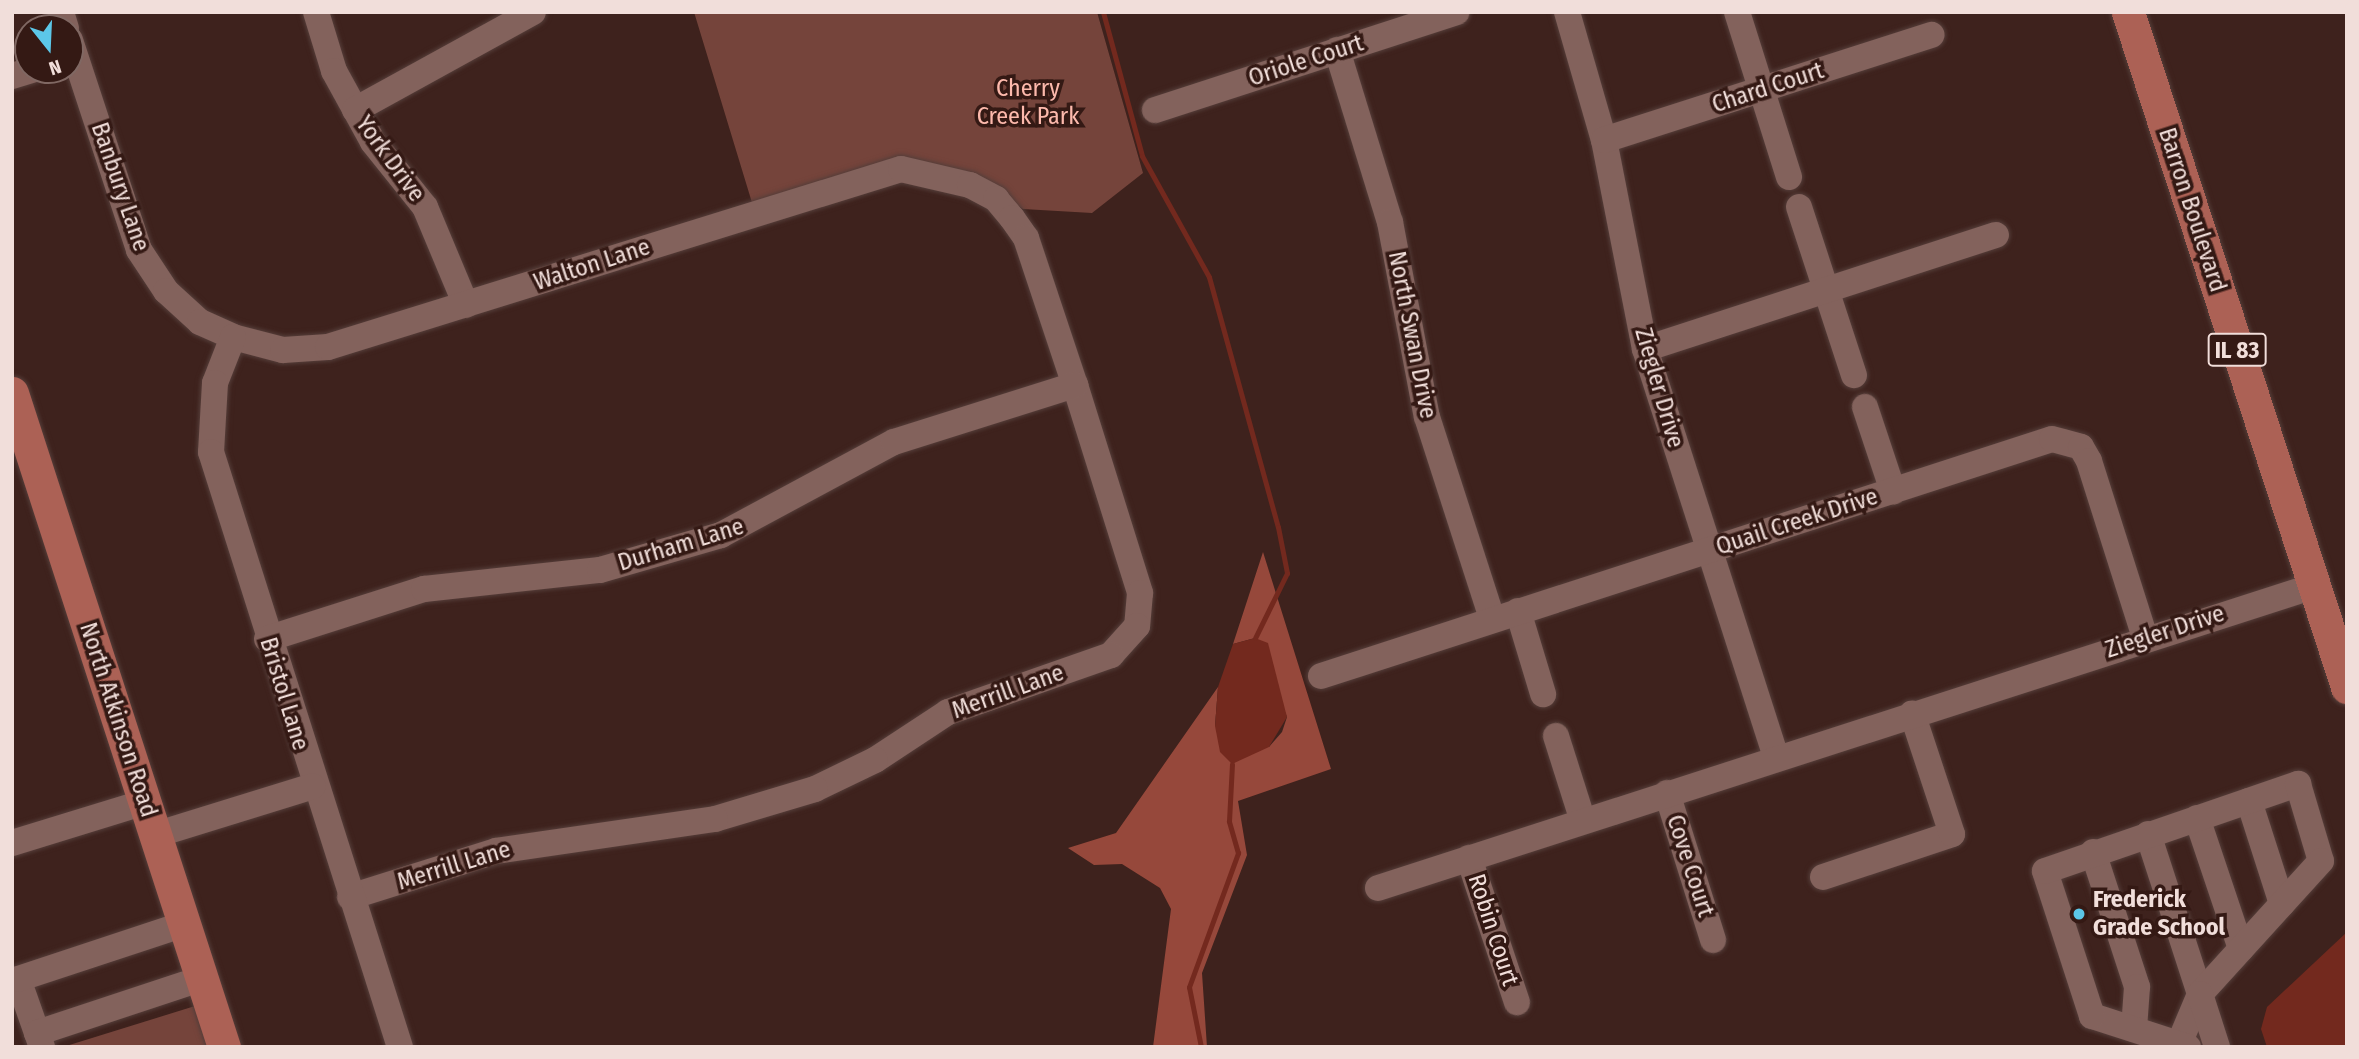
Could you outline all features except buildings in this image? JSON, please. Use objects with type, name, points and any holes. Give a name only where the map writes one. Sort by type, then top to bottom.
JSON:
[{"type":"main road","name":"Barron Boulevard","points":[[2128,12],[2347,687]]},
{"type":"main road","name":"North Atkinson Road","points":[[12,393],[224,1047]]},
{"type":"street","name":"York Drive","points":[[316,12],[355,110],[425,207],[466,305]]},
{"type":"street","points":[[355,110],[533,12]]},
{"type":"street","name":"Oriole Court","points":[[1155,110],[1456,12]]},
{"type":"street","name":"Ziegler Drive","points":[[1567,12],[1604,141],[1645,349],[1707,551],[1776,757]]},
{"type":"street","points":[[1737,12],[1789,177]]},
{"type":"street","name":"Chard Court","points":[[1604,141],[1932,35]]},
{"type":"street","name":"North Swan Drive","points":[[1337,50],[1390,222],[1427,417],[1492,618]]},
{"type":"street","name":"Banbury Lane","points":[[83,84],[139,250],[166,291],[200,322],[233,337]]},
{"type":"street","name":"Walton Lane","points":[[233,337],[283,350],[328,348],[870,176],[901,169],[951,177]]},
{"type":"street","name":"Merrill Lane","points":[[350,897],[496,851],[715,819],[815,789],[875,760],[948,712],[1111,655],[1137,626],[1140,593],[1026,238],[996,199],[951,177]]},
{"type":"street","points":[[1799,207],[1854,375]]},
{"type":"street","points":[[1645,349],[1996,235]]},
{"type":"street","name":"Bristol Lane","points":[[233,337],[215,383],[211,452],[313,786],[400,1047]]},
{"type":"street","name":"Durham Lane","points":[[267,639],[424,589],[600,570],[721,535],[894,442],[1075,385]]},
{"type":"street","points":[[1865,407],[1893,491]]},
{"type":"street","name":"Quail Creek Drive","points":[[1321,676],[1492,618],[2052,439],[2081,447],[2145,638]]},
{"type":"street","name":"Ziegler Drive","points":[[1378,888],[1912,713],[2314,586]]},
{"type":"street","points":[[1518,611],[1543,694]]},
{"type":"street","points":[[1823,877],[1952,834],[1912,713]]},
{"type":"street","points":[[1556,736],[1583,821]]},
{"type":"street","points":[[2298,784],[2321,861],[2200,994],[2183,1045],[2092,1016],[2045,871],[2249,800],[2298,784]]},
{"type":"street","points":[[155,835],[313,786]]},
{"type":"street","name":"Cove Court","points":[[1667,793],[1713,940]]},
{"type":"street","points":[[2249,800],[2282,904]]},
{"type":"street","points":[[12,843],[145,802]]},
{"type":"street","points":[[2197,818],[2241,949]]},
{"type":"street","points":[[2148,834],[2217,1047]]},
{"type":"street","points":[[2094,852],[2137,987],[2134,1029]]},
{"type":"street","name":"Robin Court","points":[[1469,858],[1517,1002]]},
{"type":"street","points":[[184,924],[18,979],[40,1040],[185,984]]},
{"type":"green space","name":"Cherry Creek Park","points":[[694,12],[1097,12],[1143,173],[1092,213],[1023,209],[970,172],[895,160],[753,206]]},
{"type":"green space","points":[[195,1006],[208,1047],[63,1047]]},
{"type":"shaded area","points":[[1263,552],[1331,769],[1238,801],[1247,855],[1202,973],[1207,1047],[1153,1047],[1171,909],[1160,888],[1122,864],[1094,865],[1068,848],[1116,833],[1218,687],[1215,726],[1269,747],[1282,732],[1287,717],[1255,638],[1233,644]]},
{"type":"shaded area","points":[[1255,638],[1268,643],[1287,717],[1269,747],[1232,764],[1220,752],[1215,726],[1218,687],[1233,644]]},
{"type":"shaded area","points":[[2347,932],[2347,1047],[2267,1047],[2261,1029],[2267,1007]]},
{"type":"waterway","points":[[1103,12],[1142,156],[1209,277],[1278,527],[1287,573],[1255,638]]},
{"type":"waterway","points":[[1201,1047],[1189,987],[1238,853],[1229,821],[1232,764]]},
{"type":"place","name":"Frederick Grade School","points":[[2079,914]]}]
